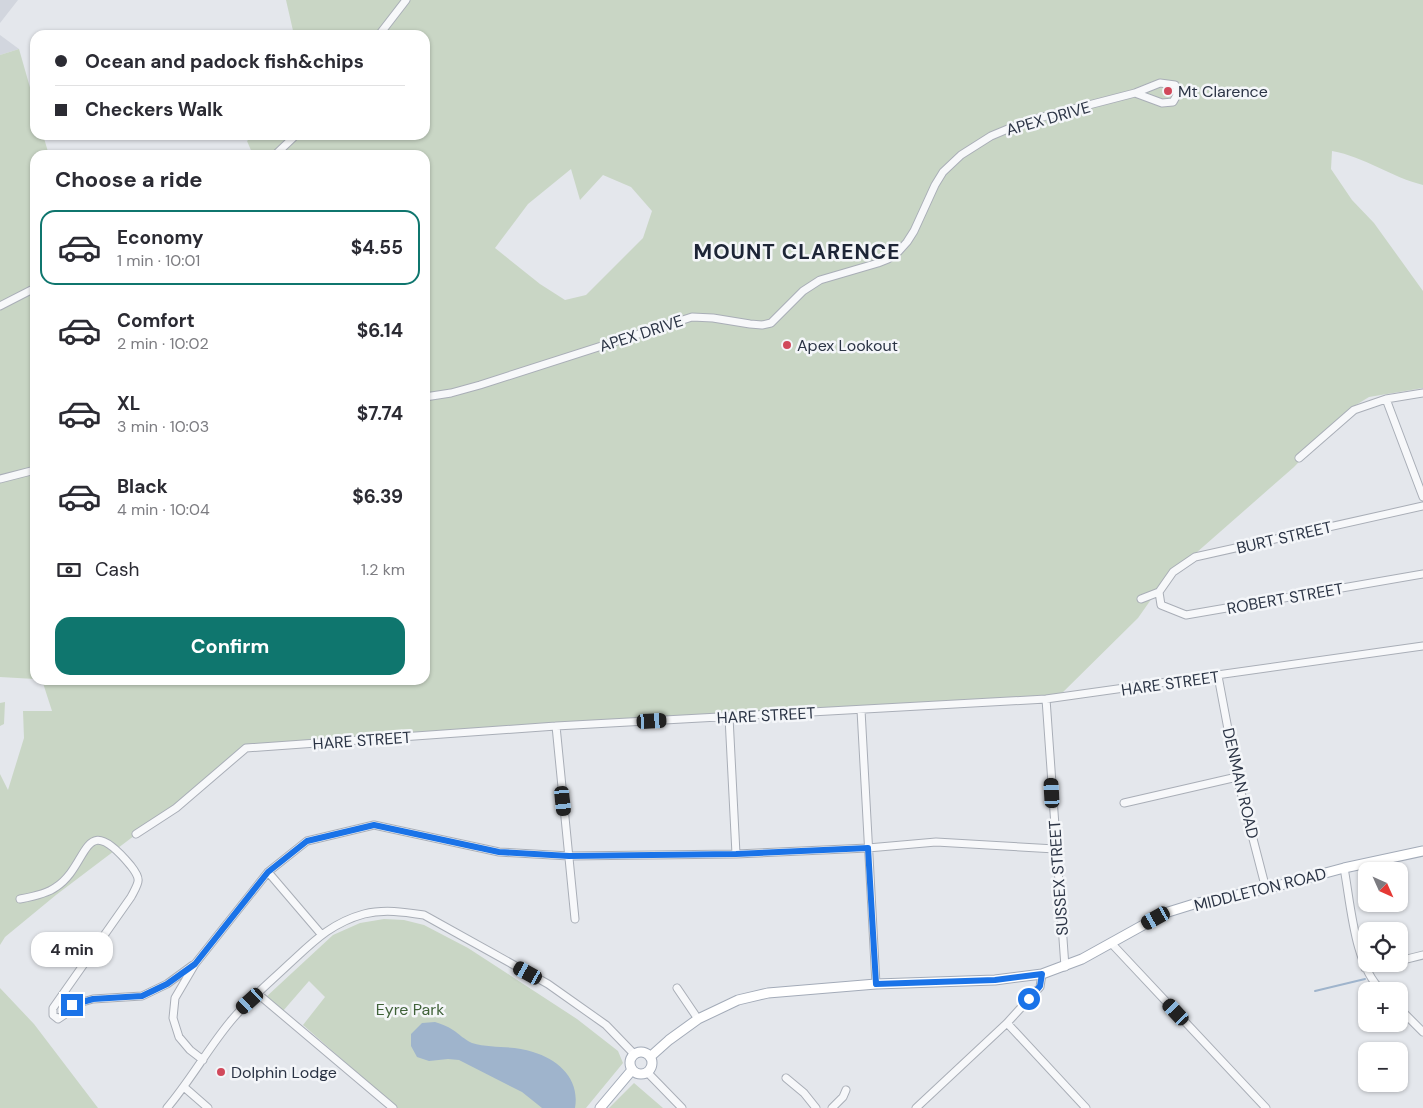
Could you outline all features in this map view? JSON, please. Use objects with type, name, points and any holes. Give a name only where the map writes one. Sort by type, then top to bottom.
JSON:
[{"type":"main road","name":"MIDDLETON ROAD","points":[[650,1057],[669,1040],[698,1019],[738,1000],[768,993],[876,984],[995,980],[1042,974],[1065,967],[1112,944],[1165,913],[1194,904],[1266,889],[1344,868],[1423,851]]},
{"type":"main road","points":[[643,1052],[650,1057],[652,1065],[647,1072],[639,1074],[632,1070],[630,1062],[634,1054],[643,1052]]},
{"type":"main road","points":[[600,1108],[632,1070]]},
{"type":"street","points":[[383,30],[406,0]]},
{"type":"street","name":"APEX DRIVE","points":[[430,396],[480,386],[692,317],[713,318],[756,325],[771,323],[803,291],[820,280],[878,263],[898,252],[914,231],[943,172],[961,155],[991,136],[1027,121],[1135,93],[1160,83],[1175,85],[1178,96],[1173,102],[1162,103],[1135,93]]},
{"type":"street","points":[[280,150],[291,140]]},
{"type":"street","points":[[0,306],[30,291]]},
{"type":"street","points":[[1299,458],[1354,410],[1386,399],[1423,393]]},
{"type":"street","points":[[1386,399],[1423,497]]},
{"type":"street","points":[[0,479],[30,471]]},
{"type":"street","name":"BURT STREET","points":[[1158,592],[1173,572],[1195,557],[1423,506]]},
{"type":"street","name":"ROBERT STREET","points":[[1158,592],[1161,605],[1186,615],[1423,574]]},
{"type":"street","points":[[1141,599],[1158,592]]},
{"type":"street","name":"HARE STREET","points":[[136,834],[176,808],[246,748],[556,726],[1046,699],[1423,646]]},
{"type":"street","name":"DENMAN ROAD","points":[[1218,676],[1237,777],[1266,889]]},
{"type":"street","name":"SUSSEX STREET","points":[[1046,699],[1055,849],[1065,967]]},
{"type":"street","points":[[861,710],[876,984]]},
{"type":"street","points":[[729,717],[736,854]]},
{"type":"street","points":[[556,726],[575,919]]},
{"type":"street","points":[[1124,803],[1237,777]]},
{"type":"street","points":[[203,1060],[190,1050],[179,1037],[172,1018],[175,998],[195,964],[268,872],[307,841],[374,825],[499,852],[569,856],[736,854],[868,848],[936,842],[1055,849]]},
{"type":"street","points":[[20,899],[56,888],[69,874],[92,842],[99,839],[107,842],[119,852],[138,876],[139,882],[131,897],[53,1008],[53,1015],[58,1019],[72,1005],[93,999],[142,996],[167,984],[195,964]]},
{"type":"street","points":[[1344,868],[1358,945]]},
{"type":"street","points":[[268,872],[321,934]]},
{"type":"street","points":[[167,1108],[243,1008],[321,934],[349,919],[380,911],[424,915],[548,984],[606,1025],[634,1054]]},
{"type":"street","points":[[1112,944],[1266,1108]]},
{"type":"street","points":[[1408,959],[1423,955]]},
{"type":"street","points":[[916,1108],[1007,1023],[1040,986],[1042,974]]},
{"type":"street","points":[[676,988],[698,1019]]},
{"type":"street","points":[[258,994],[390,1107]]},
{"type":"street","points":[[1408,1017],[1423,1032]]},
{"type":"street","points":[[1007,1023],[1086,1108]]},
{"type":"street","points":[[647,1072],[682,1108]]},
{"type":"street","points":[[786,1078],[804,1093],[816,1108]]},
{"type":"street","points":[[184,1087],[208,1108]]},
{"type":"street","points":[[832,1108],[843,1097],[846,1090]]},
{"type":"shaded area","points":[[0,0],[18,0],[0,23]]},
{"type":"shaded area","points":[[0,35],[19,49],[0,55]]},
{"type":"green space","points":[[286,0],[1423,0],[1423,185],[1356,158],[1332,151],[1331,169],[1352,200],[1374,223],[1423,291],[1423,388],[1369,397],[1351,408],[1294,467],[1196,553],[1171,571],[1138,618],[1057,698],[250,748],[56,895],[5,937],[0,945],[0,774],[8,790],[24,738],[23,711],[52,711],[44,685],[430,685],[430,150],[251,150],[247,141],[430,140],[430,30],[293,30]],"holes":[[[571,169],[580,200],[603,175],[631,187],[652,211],[643,238],[586,295],[565,300],[540,284],[495,248],[528,204]]]},
{"type":"green space","points":[[19,49],[30,88],[30,140],[44,140],[48,150],[30,150],[30,679],[0,677],[0,55]]},
{"type":"green space","points":[[5,702],[4,724],[0,726],[0,703]]},
{"type":"green space","name":"Eyre Park","points":[[384,919],[404,920],[424,925],[468,948],[577,1019],[618,1051],[623,1063],[586,1108],[397,1108],[303,1025],[325,997],[309,981],[283,1011],[266,997],[333,935],[360,923]]},
{"type":"green space","points":[[0,988],[34,1024],[98,1108],[0,1108]]},
{"type":"green space","points":[[634,1083],[663,1108],[609,1108]]},
{"type":"water","points":[[435,1022],[444,1025],[472,1043],[526,1050],[551,1060],[566,1072],[571,1080],[576,1098],[575,1108],[542,1108],[522,1092],[459,1060],[429,1061],[417,1057],[411,1046],[411,1034],[422,1023]]},
{"type":"waterway","points":[[1315,991],[1365,979]]},
{"type":"place","name":"Mt Clarence","points":[[1168,91]]},
{"type":"place","name":"Apex Lookout","points":[[787,345]]},
{"type":"place","name":"Dolphin Lodge","points":[[221,1072]]},
{"type":"district","name":"MOUNT CLARENCE","points":[[797,252]]},
{"type":"route","points":[[72,1005],[93,999],[142,996],[167,984],[195,964],[268,872],[307,841],[374,825],[499,852],[569,856],[736,854],[868,848],[876,984],[995,980],[1042,974],[1040,986],[1029,999]]}]
